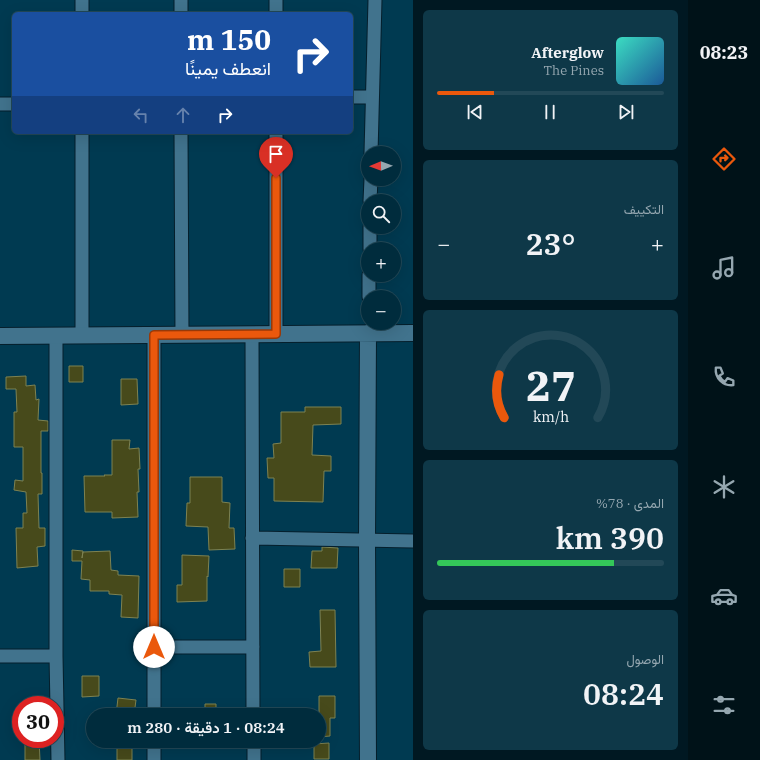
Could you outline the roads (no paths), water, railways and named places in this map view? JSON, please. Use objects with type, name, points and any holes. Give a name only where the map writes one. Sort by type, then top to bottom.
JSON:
[{"type":"street","points":[[82,0],[82,12]]},
{"type":"street","points":[[181,0],[181,12]]},
{"type":"street","points":[[276,0],[276,12]]},
{"type":"street","points":[[371,146],[375,0]]},
{"type":"street","points":[[353,97],[372,97]]},
{"type":"street","points":[[0,104],[12,104]]},
{"type":"street","points":[[82,134],[82,335]]},
{"type":"street","points":[[182,134],[182,334]]},
{"type":"street","points":[[276,134],[276,334]]},
{"type":"street","points":[[0,336],[276,334],[361,328]]},
{"type":"street","points":[[368,330],[368,760]]},
{"type":"street","points":[[386,330],[413,333]]},
{"type":"street","points":[[252,334],[253,708]]},
{"type":"street","points":[[154,335],[154,708]]},
{"type":"street","points":[[56,336],[56,656],[58,760]]},
{"type":"street","points":[[252,538],[413,541]]},
{"type":"street","points":[[154,647],[253,647]]},
{"type":"street","points":[[0,656],[56,656]]},
{"type":"street","points":[[154,748],[154,760]]},
{"type":"street","points":[[254,748],[254,760]]}]
